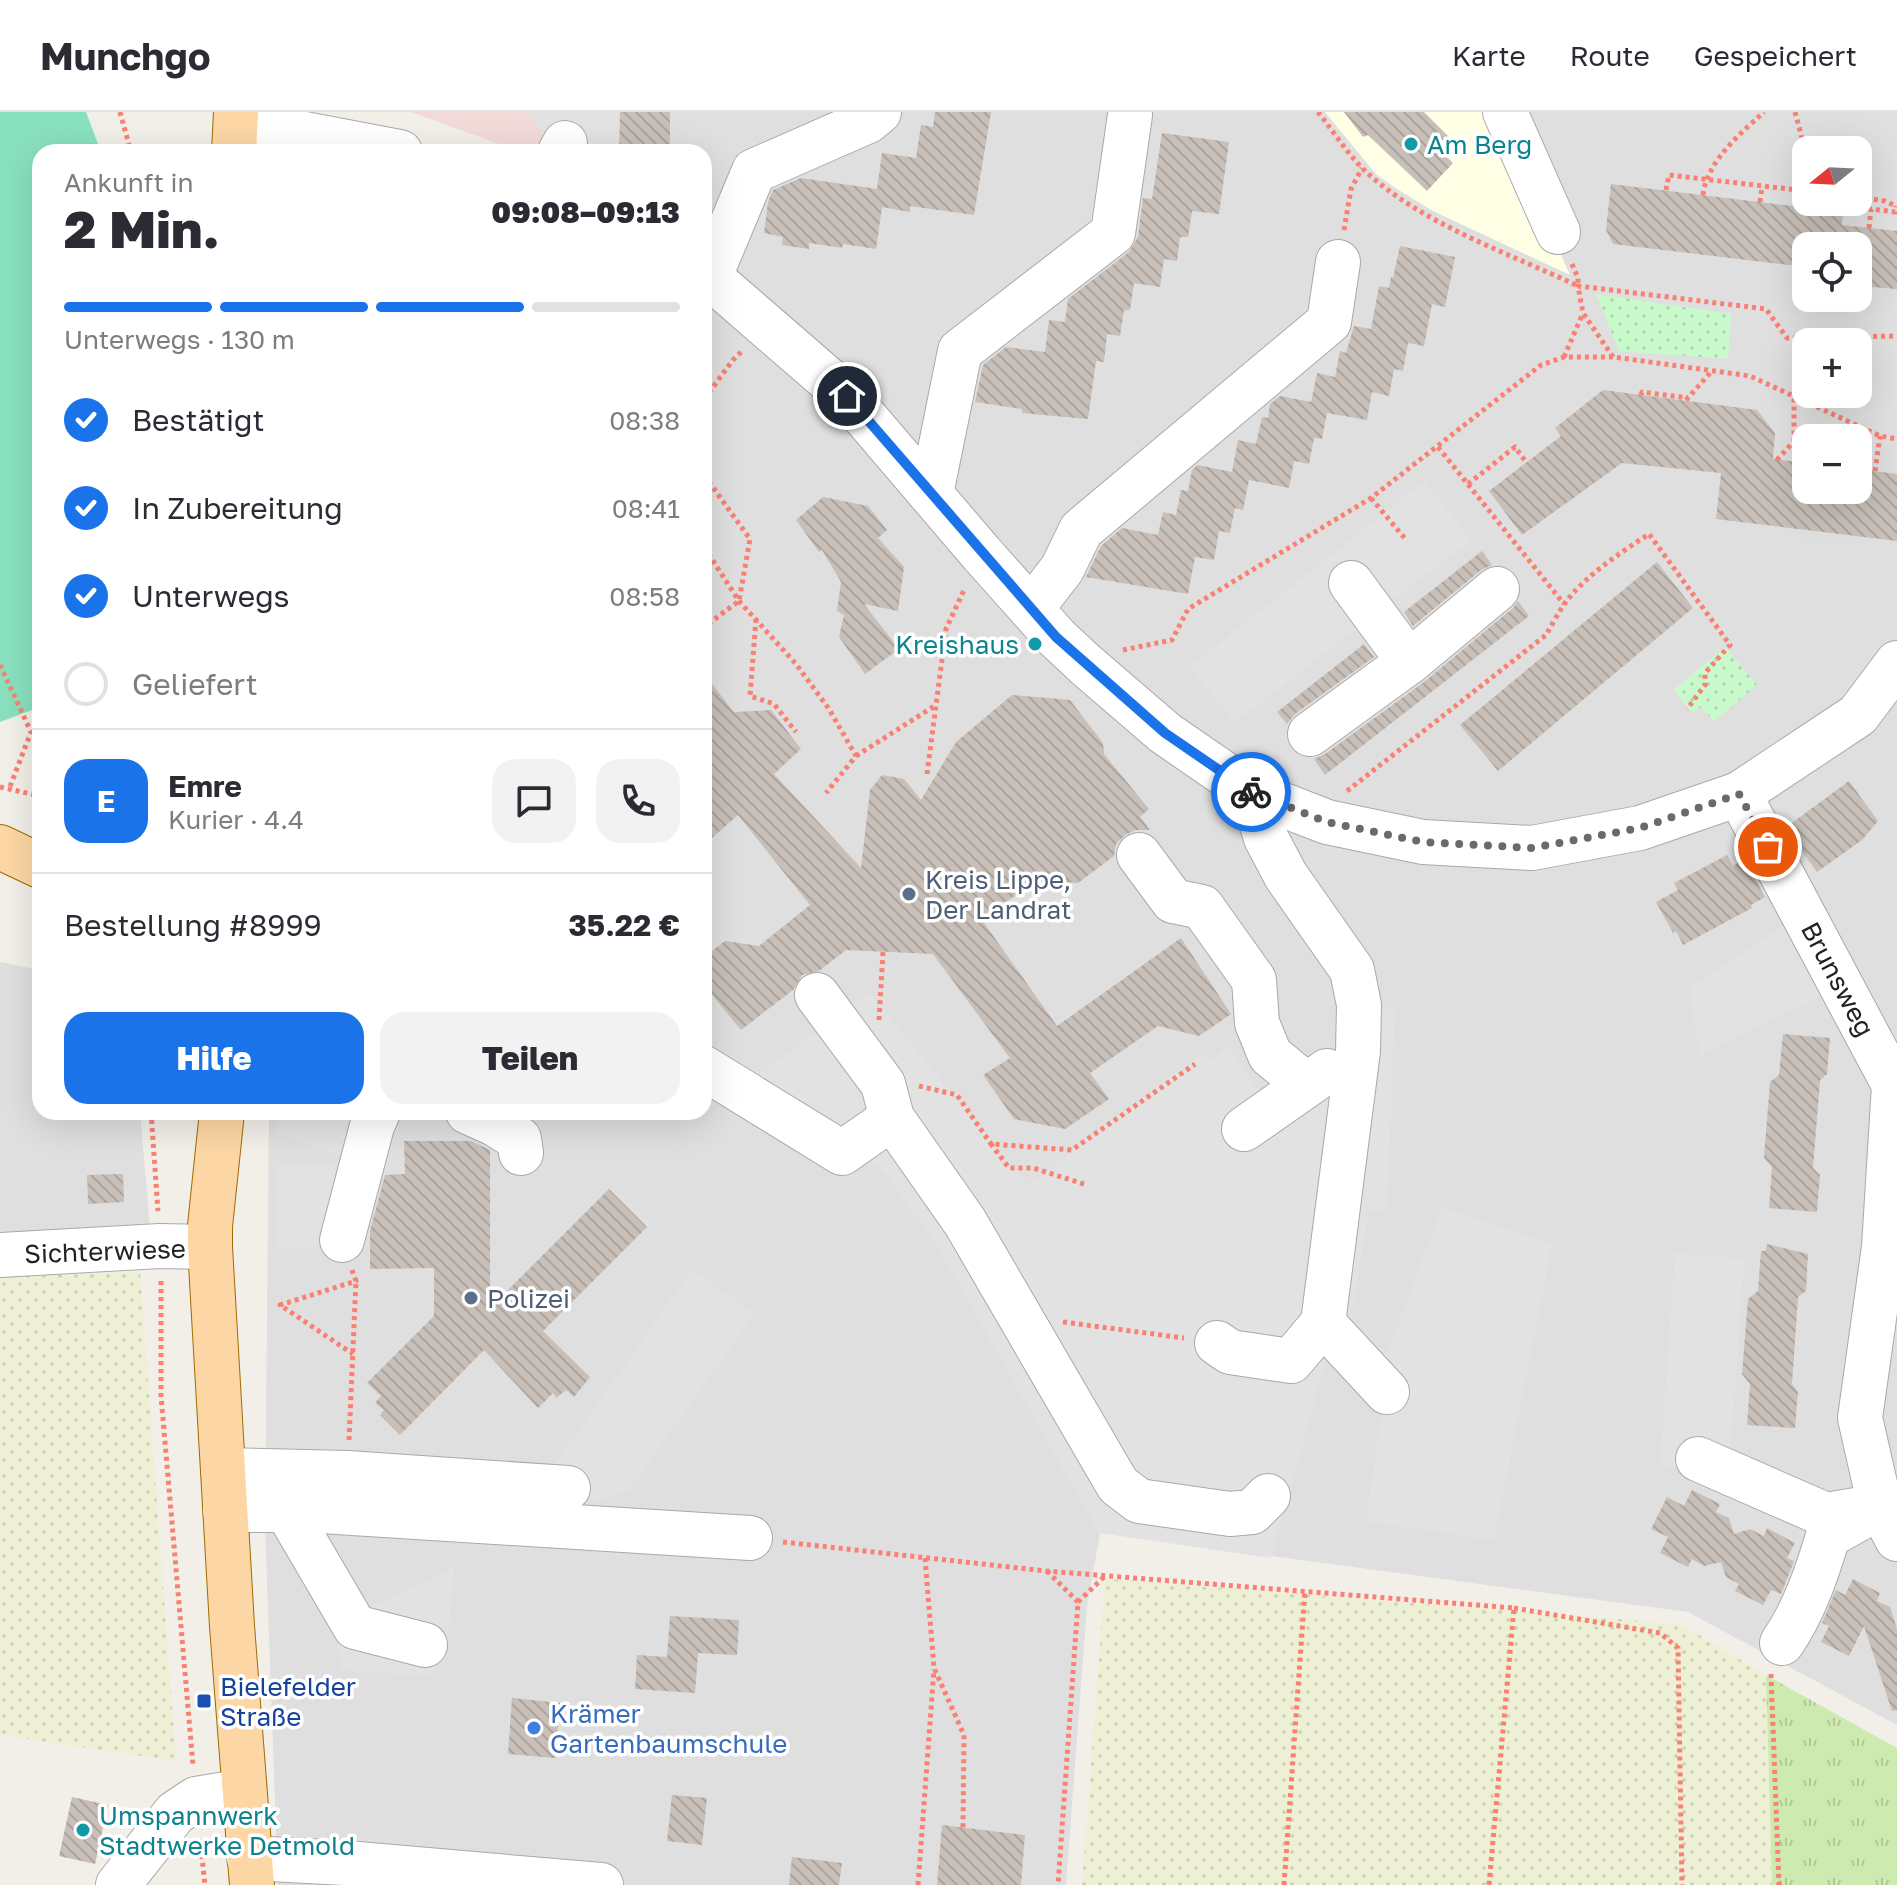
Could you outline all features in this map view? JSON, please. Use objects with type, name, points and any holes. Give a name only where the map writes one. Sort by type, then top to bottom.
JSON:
[{"type":"main road","points":[[0,844],[32,838]]},
{"type":"main road","points":[[0,844],[32,862]]},
{"type":"main road","points":[[191,1120],[210,1237],[250,1872]]},
{"type":"main road","points":[[210,1237],[221,1120]]},
{"type":"street","points":[[712,263],[754,171],[868,121],[879,112]]},
{"type":"street","points":[[1505,112],[1558,232]]},
{"type":"street","points":[[931,494],[960,351],[1113,233],[1130,115]]},
{"type":"street","points":[[235,128],[345,144]]},
{"type":"street","points":[[1031,609],[1062,569],[1081,530],[1329,322],[1338,262]]},
{"type":"street","points":[[712,278],[847,396],[981,553],[1086,665],[1165,733],[1252,793],[1327,822],[1423,842],[1532,848],[1640,828],[1739,794],[1858,715],[1897,663]]},
{"type":"street","points":[[1310,734],[1409,662],[1497,589]]},
{"type":"street","points":[[1348,599],[1409,662]]},
{"type":"street","points":[[1217,1343],[1230,1352],[1291,1361],[1323,1323],[1330,1289],[1358,1051],[1359,1005],[1352,970],[1286,876],[1266,838],[1252,793]]},
{"type":"street","name":"Brunsweg","points":[[1739,794],[1894,1085],[1884,1247],[1860,1418],[1888,1523]]},
{"type":"street","points":[[1139,855],[1173,901],[1202,907],[1254,980],[1257,1023],[1270,1055],[1306,1085]]},
{"type":"street","points":[[817,995],[883,1084],[892,1118],[965,1222],[1118,1485],[1139,1501],[1230,1514],[1252,1512],[1268,1496]]},
{"type":"street","points":[[1244,1129],[1358,1051]]},
{"type":"street","points":[[712,1073],[842,1153],[892,1118]]},
{"type":"street","points":[[342,1240],[375,1120]]},
{"type":"street","points":[[483,1120],[519,1139],[521,1153]]},
{"type":"street","name":"Sichterwiese","points":[[0,1255],[160,1246],[210,1237]]},
{"type":"street","points":[[1323,1323],[1387,1392]]},
{"type":"street","points":[[1698,1459],[1826,1515],[1888,1523]]},
{"type":"street","points":[[224,1490],[347,1473],[568,1488]]},
{"type":"street","points":[[224,1490],[286,1509],[750,1538]]},
{"type":"street","points":[[286,1509],[355,1627],[425,1645]]},
{"type":"street","points":[[1782,1643],[1795,1625],[1818,1570],[1828,1536],[1888,1523]]},
{"type":"street","points":[[118,1885],[175,1813],[196,1799],[244,1791]]},
{"type":"street","points":[[250,1872],[346,1863],[601,1885]]},
{"type":"path","points":[[120,112],[129,144]]},
{"type":"path","points":[[1318,112],[1362,168],[1395,196],[1450,227],[1578,286],[1766,309],[1787,338],[1897,336]]},
{"type":"path","points":[[1703,195],[1705,180],[1734,139],[1764,112]]},
{"type":"path","points":[[1795,112],[1801,136]]},
{"type":"path","points":[[1338,262],[1351,189],[1362,168]]},
{"type":"path","points":[[1666,190],[1669,175],[1792,189]]},
{"type":"path","points":[[1760,202],[1762,186]]},
{"type":"path","points":[[1869,228],[1871,209],[1895,212],[1897,206],[1872,199]]},
{"type":"path","points":[[1578,286],[1583,313],[1614,357]]},
{"type":"path","points":[[1564,357],[1583,313]]},
{"type":"path","points":[[712,388],[733,360],[769,326]]},
{"type":"path","points":[[1086,665],[1114,651],[1172,640],[1188,609],[1371,498],[1541,365],[1564,357],[1614,357],[1750,376],[1792,395]]},
{"type":"path","points":[[1641,395],[1642,392],[1687,399],[1712,371]]},
{"type":"path","points":[[1777,460],[1794,441],[1794,408]]},
{"type":"path","points":[[1820,408],[1880,436],[1897,439]]},
{"type":"path","points":[[1875,471],[1880,436]]},
{"type":"path","points":[[1438,447],[1564,604]]},
{"type":"path","points":[[1468,484],[1515,447],[1526,462]]},
{"type":"path","points":[[712,486],[750,539],[739,601],[712,621]]},
{"type":"path","points":[[1371,498],[1407,541]]},
{"type":"path","points":[[1327,822],[1344,793],[1546,635],[1576,590],[1649,534],[1730,645],[1705,673],[1705,685],[1687,709]]},
{"type":"path","points":[[927,774],[946,629],[981,553]]},
{"type":"path","points":[[712,559],[739,601],[796,664],[829,709],[856,756]]},
{"type":"path","points":[[756,619],[750,696],[774,704],[796,732]]},
{"type":"path","points":[[0,665],[31,732],[9,789]]},
{"type":"path","points":[[826,793],[856,756],[936,705]]},
{"type":"path","points":[[0,787],[32,794]]},
{"type":"path","points":[[879,1029],[883,952]]},
{"type":"path","points":[[991,1144],[1072,1150],[1195,1064]]},
{"type":"path","points":[[911,1074],[919,1086],[957,1095],[1009,1168],[1033,1168],[1084,1184]]},
{"type":"path","points":[[152,1120],[160,1246],[161,1396],[205,1885]]},
{"type":"path","points":[[342,1240],[356,1281],[347,1473]]},
{"type":"path","points":[[353,1354],[280,1305],[356,1281]]},
{"type":"path","points":[[1063,1322],[1217,1343]]},
{"type":"path","points":[[750,1538],[1046,1571],[1514,1608],[1660,1633],[1678,1648],[1682,1885]]},
{"type":"path","points":[[918,1885],[934,1668],[925,1558]]},
{"type":"path","points":[[1046,1571],[1078,1602]]},
{"type":"path","points":[[1058,1885],[1078,1602],[1106,1575]]},
{"type":"path","points":[[1284,1885],[1305,1590]]},
{"type":"path","points":[[1489,1885],[1514,1608]]},
{"type":"path","points":[[1779,1885],[1773,1679],[1769,1668],[1771,1657],[1782,1643]]},
{"type":"path","points":[[934,1668],[964,1735],[963,1828]]},
{"type":"shaded area","points":[[411,112],[643,112],[642,144],[499,144]]},
{"type":"shaded area","points":[[520,112],[620,112],[619,144],[550,144],[529,115]]},
{"type":"shaded area","points":[[643,112],[1325,112],[1376,174],[1394,187],[1433,211],[1569,274],[1498,112],[1897,112],[1897,1725],[1688,1612],[1100,1533],[1087,1606],[1066,1885],[278,1885],[265,1525],[269,1120],[712,1120],[712,144],[642,144]]},
{"type":"shaded area","points":[[1325,112],[1498,112],[1570,275],[1433,211],[1394,187],[1376,174]]},
{"type":"shaded area","points":[[1425,481],[1471,540],[1235,723],[1189,667]]},
{"type":"shaded area","points":[[1785,924],[1821,996],[1700,1056],[1689,988]]},
{"type":"shaded area","points":[[0,962],[32,968],[32,1120],[141,1120],[150,1227],[0,1237]]},
{"type":"shaded area","points":[[869,992],[1028,1185],[1202,1052],[1210,1061],[1227,1047],[1267,1102],[1337,1056],[1372,1009],[1395,1009],[1387,1211],[1369,1210],[1351,1317],[1387,1355],[1442,1206],[1552,1245],[1494,1541],[1366,1521],[1382,1410],[1328,1353],[1271,1558],[1099,1533],[934,1240],[883,1171],[755,1077]]},
{"type":"shaded area","points":[[279,1120],[354,1120],[342,1156],[275,1133]]},
{"type":"shaded area","points":[[276,1165],[335,1165],[336,1247],[277,1248]]},
{"type":"shaded area","points":[[1675,1253],[1744,1259],[1729,1472],[1660,1467]]},
{"type":"shaded area","points":[[692,1269],[755,1314],[628,1491],[595,1502],[551,1470]]},
{"type":"shaded area","points":[[140,1272],[176,1761],[0,1735],[0,1277]]},
{"type":"shaded area","points":[[454,1568],[446,1659],[428,1676],[342,1670],[334,1624]]},
{"type":"shaded area","points":[[1105,1579],[1681,1624],[1766,1675],[1772,1885],[1082,1885]]},
{"type":"green space","points":[[0,112],[86,112],[98,144],[32,144],[32,710],[0,722]]},
{"type":"green space","points":[[1596,294],[1731,314],[1728,359],[1619,351]]},
{"type":"green space","points":[[1725,647],[1757,685],[1714,722],[1701,707],[1692,713],[1674,690]]},
{"type":"green space","points":[[1766,1675],[1897,1748],[1897,1885],[1772,1885]]},
{"type":"building","points":[[620,112],[670,112],[670,144],[619,144]]},
{"type":"building","points":[[935,112],[991,112],[974,215],[910,206],[910,212],[882,207],[876,249],[809,243],[809,249],[782,245],[783,237],[764,233],[768,202],[773,190],[801,178],[877,189],[882,153],[916,158],[921,125],[933,127]]},
{"type":"building","name":"Am Berg","points":[[1344,112],[1424,112],[1451,139],[1440,150],[1453,163],[1427,191],[1368,135],[1363,137]]},
{"type":"building","points":[[1162,133],[1229,142],[1219,214],[1192,211],[1188,237],[1180,237],[1177,261],[1164,259],[1160,287],[1134,283],[1130,310],[1124,310],[1120,336],[1107,334],[1104,362],[1096,361],[1088,419],[1022,413],[1022,409],[975,402],[983,365],[1006,347],[1045,352],[1049,320],[1065,322],[1068,299],[1129,252],[1138,237],[1143,198],[1152,199]]},
{"type":"building","points":[[1611,184],[1792,206],[1792,216],[1843,216],[1842,225],[1897,231],[1897,289],[1872,287],[1872,232],[1792,232],[1792,265],[1613,244],[1606,230]]},
{"type":"building","points":[[1400,246],[1455,257],[1445,307],[1432,304],[1424,346],[1408,343],[1403,371],[1394,369],[1389,396],[1372,392],[1367,420],[1327,413],[1322,439],[1314,438],[1309,464],[1294,461],[1289,488],[1249,480],[1243,510],[1235,508],[1230,533],[1219,531],[1214,560],[1195,557],[1188,594],[1086,577],[1101,546],[1122,528],[1158,535],[1163,512],[1176,515],[1181,490],[1188,491],[1192,470],[1198,465],[1232,472],[1238,440],[1256,444],[1262,417],[1268,418],[1270,404],[1280,396],[1311,402],[1317,373],[1335,377],[1340,351],[1346,353],[1354,326],[1371,329],[1379,286],[1389,288]]},
{"type":"building","points":[[1603,390],[1757,410],[1775,433],[1773,459],[1792,461],[1792,504],[1872,504],[1872,471],[1897,474],[1897,541],[1716,519],[1721,473],[1622,463],[1522,535],[1489,491],[1561,436],[1555,428]]},
{"type":"building","points":[[823,497],[868,506],[887,530],[878,538],[904,567],[898,611],[864,604],[899,649],[865,674],[839,637],[844,615],[837,611],[841,582],[822,550],[819,552],[796,520]]},
{"type":"building","points":[[1482,551],[1492,565],[1481,570],[1413,626],[1404,612]]},
{"type":"building","points":[[1657,562],[1693,608],[1498,771],[1460,725]]},
{"type":"building","points":[[1518,601],[1529,616],[1325,775],[1314,759],[1424,682]]},
{"type":"building","points":[[1364,644],[1374,657],[1295,714],[1287,724],[1277,712]]},
{"type":"building","name":"Kreis Lippe, Der Landrat","points":[[712,684],[734,712],[771,710],[801,749],[774,774],[861,868],[870,790],[882,775],[904,779],[921,800],[956,742],[1012,695],[1070,700],[1103,743],[1104,754],[1149,809],[1140,817],[1150,830],[1135,830],[1125,835],[1116,844],[1114,856],[1078,883],[1035,881],[982,920],[1057,1026],[1181,938],[1231,1014],[1199,1036],[1158,1026],[1090,1073],[1109,1099],[1065,1129],[1014,1119],[983,1075],[1010,1058],[933,954],[846,950],[819,971],[802,975],[793,990],[741,1030],[712,995],[712,951],[725,941],[759,946],[810,905],[738,815],[712,838]]},
{"type":"building","points":[[1849,781],[1878,821],[1862,840],[1817,872],[1785,828]]},
{"type":"building","points":[[1727,855],[1733,866],[1744,859],[1765,897],[1751,905],[1752,908],[1683,945],[1656,902],[1678,890],[1674,883]]},
{"type":"building","points":[[1783,1034],[1830,1038],[1827,1074],[1820,1080],[1813,1168],[1820,1175],[1817,1212],[1769,1208],[1772,1167],[1764,1158],[1770,1082],[1779,1075]]},
{"type":"building","name":"Polizei","points":[[404,1141],[471,1141],[490,1150],[490,1308],[609,1189],[647,1227],[543,1331],[590,1377],[574,1397],[566,1390],[556,1398],[553,1393],[538,1408],[484,1350],[400,1435],[380,1415],[384,1410],[375,1403],[381,1396],[367,1383],[434,1316],[434,1268],[370,1269],[370,1231],[385,1175],[405,1174]]},
{"type":"building","points":[[123,1174],[124,1202],[88,1204],[87,1175]]},
{"type":"building","points":[[1767,1244],[1808,1254],[1806,1291],[1798,1297],[1792,1384],[1798,1392],[1795,1428],[1747,1425],[1750,1384],[1742,1374],[1748,1299],[1758,1291],[1761,1251],[1766,1251]]},
{"type":"building","points":[[1692,1490],[1720,1504],[1716,1512],[1729,1518],[1734,1534],[1750,1529],[1764,1536],[1767,1528],[1795,1543],[1787,1558],[1794,1561],[1781,1594],[1771,1590],[1763,1605],[1735,1591],[1739,1584],[1726,1577],[1721,1562],[1704,1566],[1692,1559],[1688,1567],[1660,1553],[1668,1537],[1651,1529],[1667,1497],[1684,1506]]},
{"type":"building","points":[[1853,1579],[1880,1593],[1877,1601],[1890,1607],[1897,1629],[1897,1710],[1892,1711],[1864,1626],[1849,1656],[1821,1642],[1829,1626],[1822,1623],[1836,1590],[1845,1595]]},
{"type":"building","points":[[670,1616],[739,1620],[737,1655],[698,1653],[695,1693],[635,1689],[637,1655],[667,1657]]},
{"type":"building","name":"Krämer Gartenbaumschule","points":[[512,1698],[560,1703],[555,1758],[508,1754]]},
{"type":"building","points":[[672,1795],[707,1798],[702,1845],[667,1841]]},
{"type":"building","name":"Umspannwerk Stadtwerke Detmold","points":[[72,1797],[108,1805],[95,1864],[59,1856]]},
{"type":"building","points":[[942,1825],[1025,1835],[1021,1885],[937,1885]]},
{"type":"building","points":[[792,1857],[842,1863],[839,1885],[789,1885]]},
{"type":"way so far","points":[[1251,792],[1327,822],[1423,842],[1532,848],[1640,828],[1739,794],[1768,847]]},
{"type":"place","name":"Am Berg","points":[[1411,144]]},
{"type":"place","name":"Kreishaus","points":[[1035,644]]},
{"type":"place","name":"Kreis Lippe, Der Landrat","points":[[909,894]]},
{"type":"place","name":"Polizei","points":[[471,1298]]},
{"type":"place","name":"Bielefelder Straße","points":[[204,1701]]},
{"type":"place","name":"Krämer Gartenbaumschule","points":[[534,1728]]},
{"type":"place","name":"Umspannwerk Stadtwerke Detmold","points":[[83,1830]]},
{"type":"route","points":[[847,396],[1056,637],[1165,733],[1251,792]]}]
